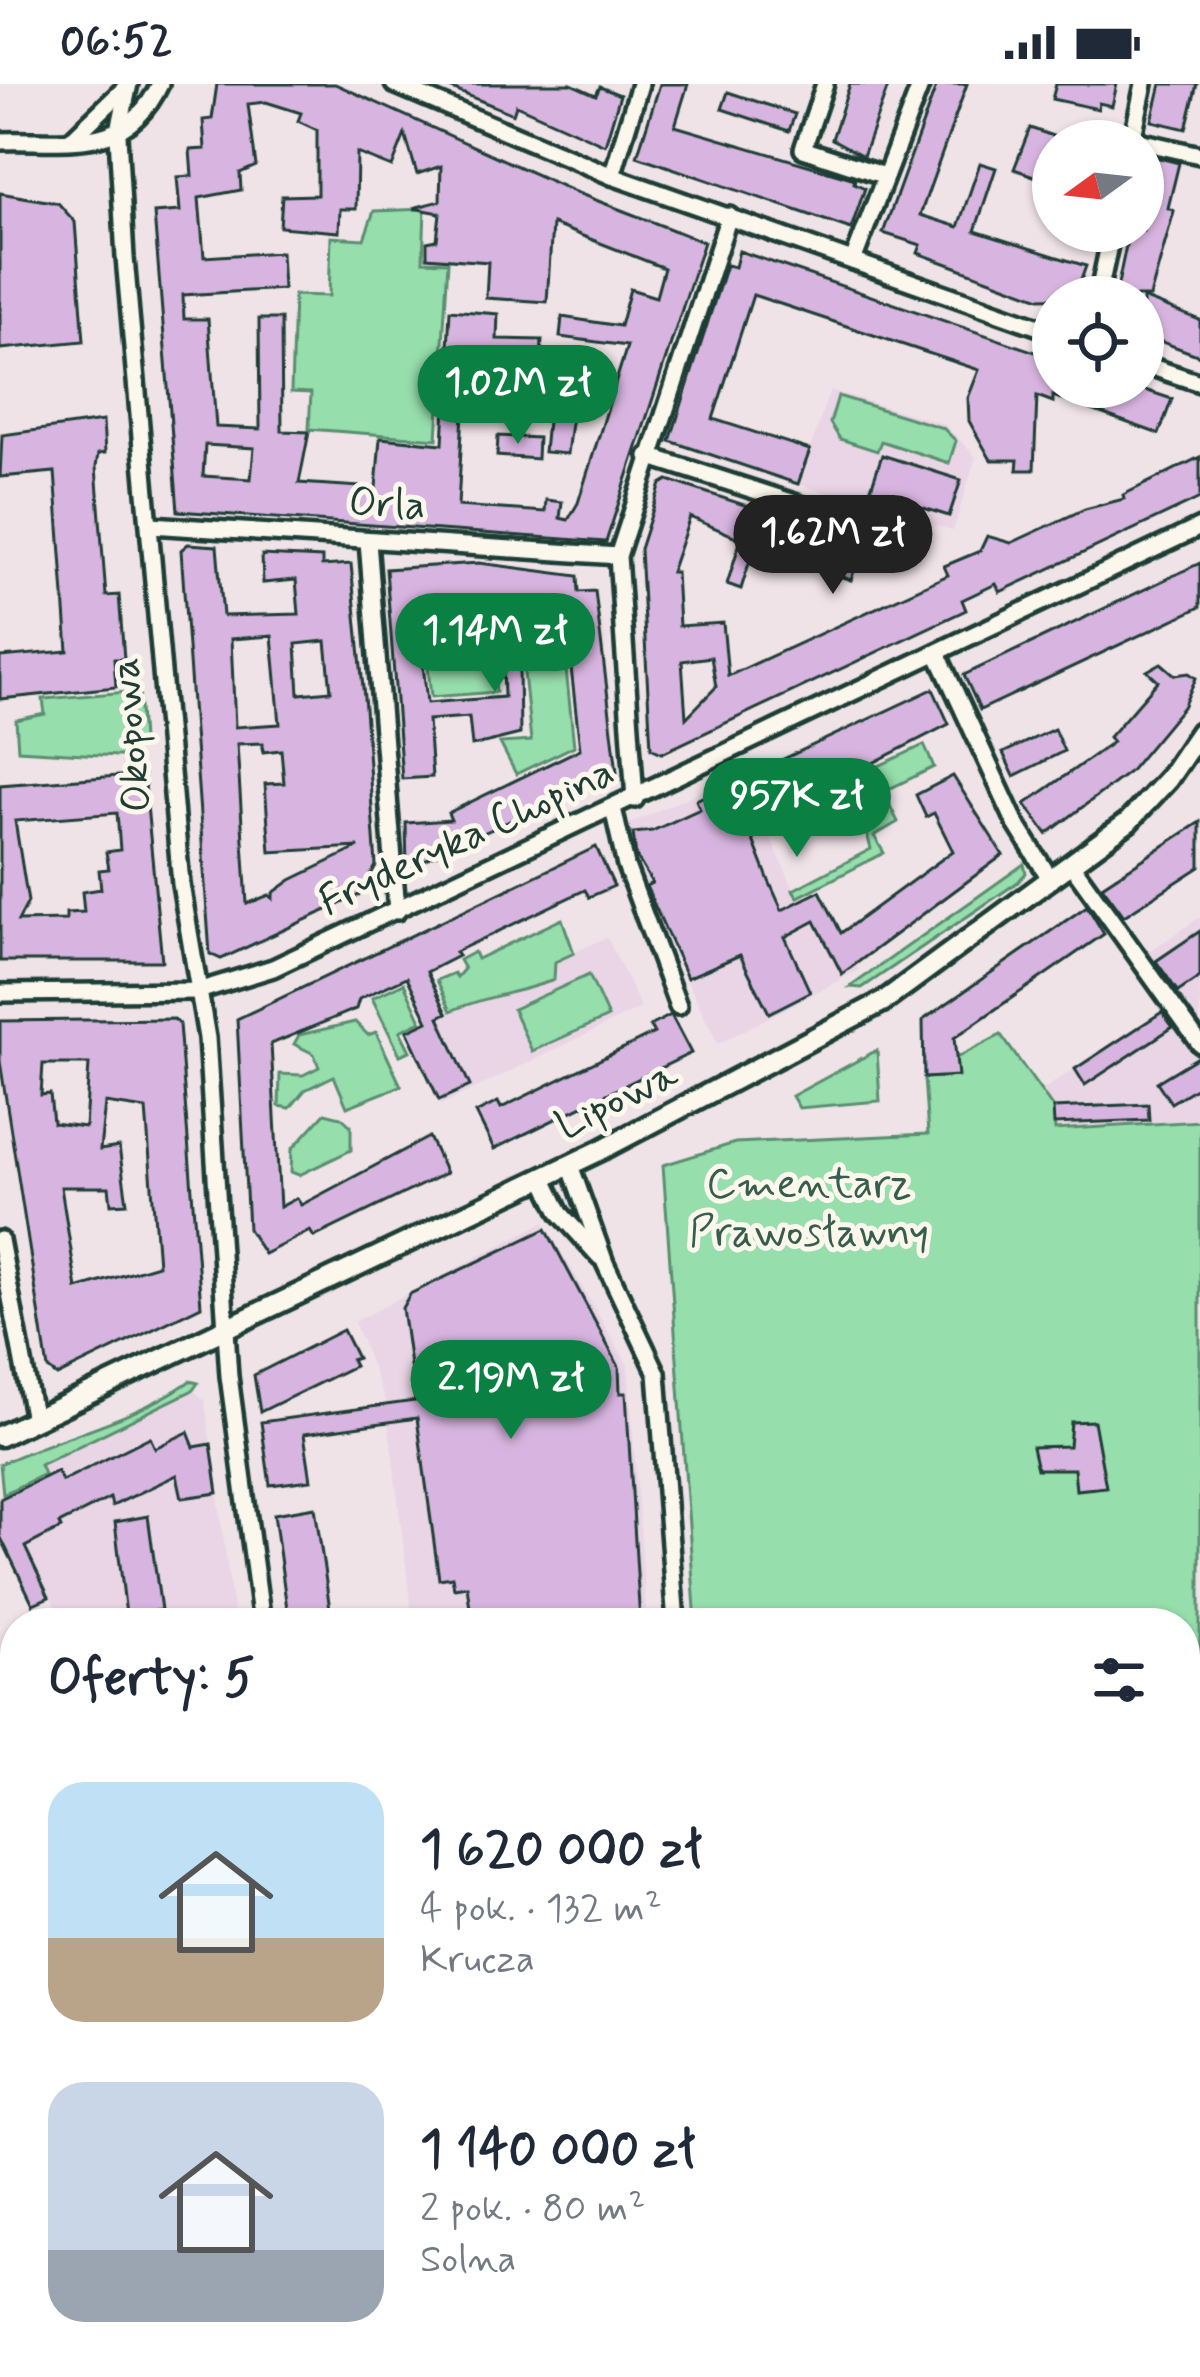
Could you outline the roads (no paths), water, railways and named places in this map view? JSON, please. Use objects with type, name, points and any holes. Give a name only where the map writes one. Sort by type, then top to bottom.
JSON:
[{"type":"street","points":[[0,142],[118,135],[150,106],[160,84]]},
{"type":"street","points":[[394,84],[612,176],[1032,324]]},
{"type":"street","points":[[612,176],[640,84]]},
{"type":"street","points":[[825,84],[802,149],[885,176]]},
{"type":"street","points":[[853,260],[921,84]]},
{"type":"street","points":[[1139,120],[1144,84]]},
{"type":"street","points":[[71,140],[128,85]]},
{"type":"street","name":"Okopowa","points":[[128,85],[118,135],[181,884],[208,1056],[225,1327],[260,1608]]},
{"type":"street","points":[[1164,147],[1200,154]]},
{"type":"street","points":[[634,799],[619,556],[729,216]]},
{"type":"street","points":[[1164,371],[1200,383]]},
{"type":"street","points":[[649,456],[900,537]]},
{"type":"street","name":"Orla","points":[[151,525],[619,556]]},
{"type":"street","name":"Fryderyka Chopina","points":[[0,993],[198,991],[273,968],[1200,527]]},
{"type":"street","points":[[368,542],[397,911]]},
{"type":"street","points":[[938,655],[1016,824],[1051,880]]},
{"type":"street","name":"Lipowa","points":[[0,1436],[569,1165],[884,1001],[1072,865],[1150,800],[1200,732]]},
{"type":"street","points":[[613,808],[626,866],[679,1006]]},
{"type":"street","points":[[1072,865],[1200,1044]]},
{"type":"street","points":[[569,1165],[587,1201],[605,1263],[657,1373],[675,1608]]},
{"type":"street","points":[[543,1177],[560,1213],[605,1263]]},
{"type":"street","points":[[0,1240],[34,1420]]},
{"type":"park label","name":"Cmentarz Prawosławny","points":[[809,1209]]}]
